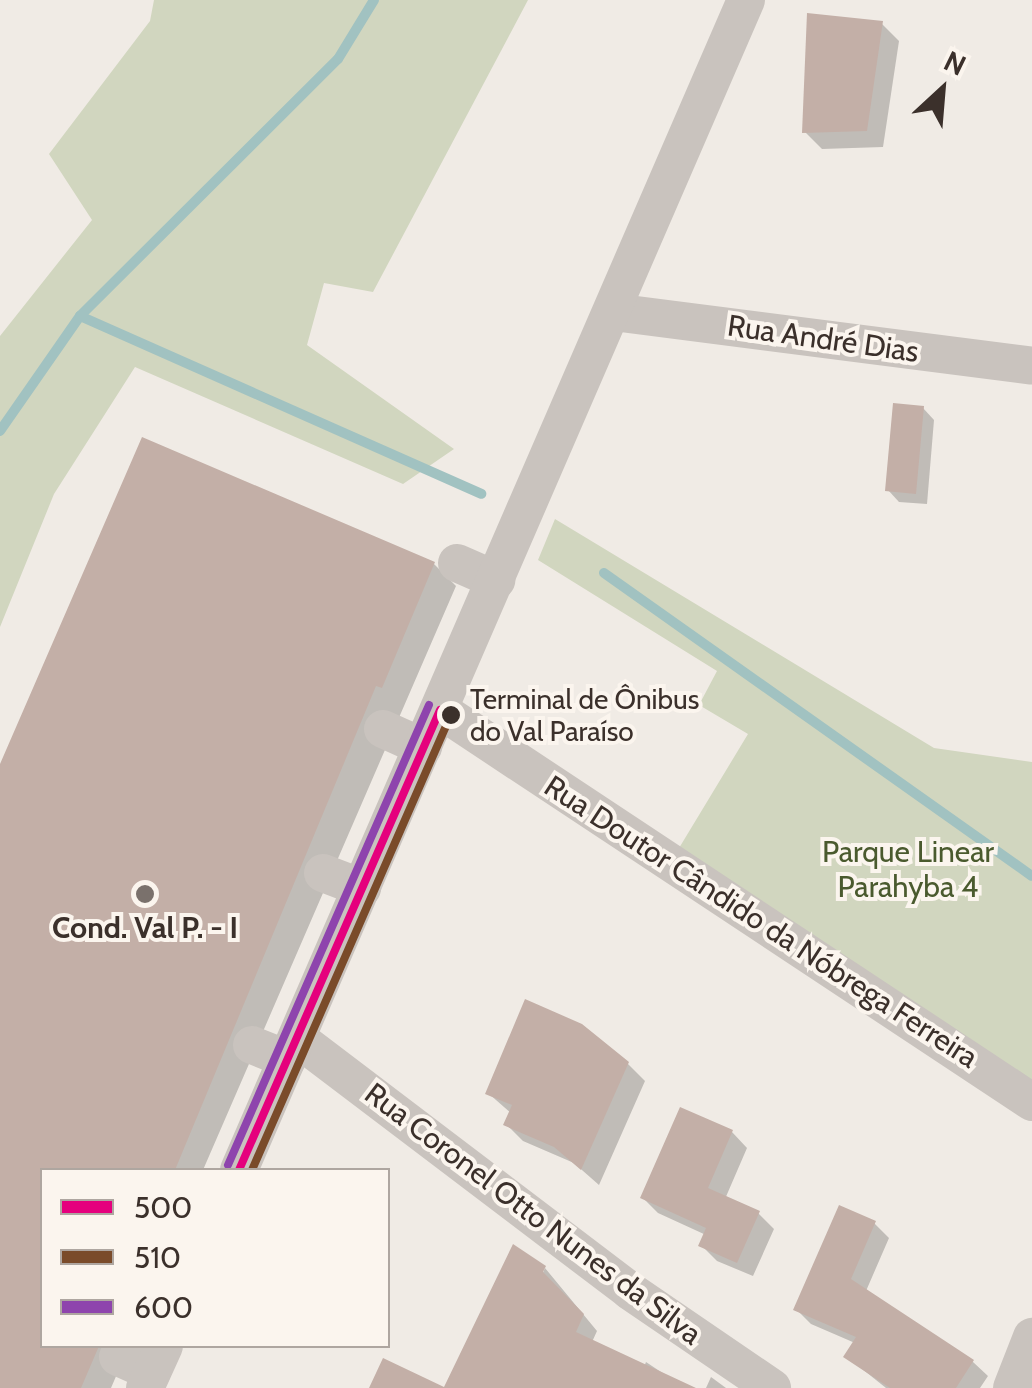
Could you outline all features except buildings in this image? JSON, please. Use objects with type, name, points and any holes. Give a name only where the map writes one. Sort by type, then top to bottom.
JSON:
[{"type":"street","points":[[240,1168],[277,1044],[358,896],[746,0]]},
{"type":"street","name":"Rua André Dias","points":[[613,312],[1032,366]]},
{"type":"street","points":[[457,563],[496,580]]},
{"type":"street","name":"Rua Doutor Cândido da Nóbrega Ferreira","points":[[386,722],[431,730],[1032,1102]]},
{"type":"street","points":[[319,880],[358,896]]},
{"type":"street","name":"Rua Coronel Otto Nunes da Silva","points":[[277,1044],[772,1388]]},
{"type":"street","points":[[1012,1388],[1032,1338]]},
{"type":"green space","points":[[154,0],[528,0],[373,292],[324,283],[307,345],[454,449],[403,484],[135,367],[54,494],[0,627],[0,336],[92,220],[49,154],[150,21]]},
{"type":"green space","name":"Parque Linear Parahyba 4","points":[[555,519],[934,748],[1032,762],[1032,1102],[670,863],[748,734],[699,705],[717,671],[538,560]]},
{"type":"waterway","points":[[0,431],[80,316],[338,59],[374,0]]},
{"type":"waterway","points":[[80,316],[481,494]]},
{"type":"waterway","points":[[604,573],[1032,876]]},
{"type":"transit line","name":"600","points":[[228,1165],[429,705]]},
{"type":"transit line","name":"500","points":[[240,1168],[440,710]]},
{"type":"transit line","name":"510","points":[[253,1168],[451,715]]},
{"type":"place","name":"Terminal de Ônibus do Val Paraíso","points":[[451,715]]},
{"type":"place","name":"Cond. Val P. - I","points":[[145,894]]}]
